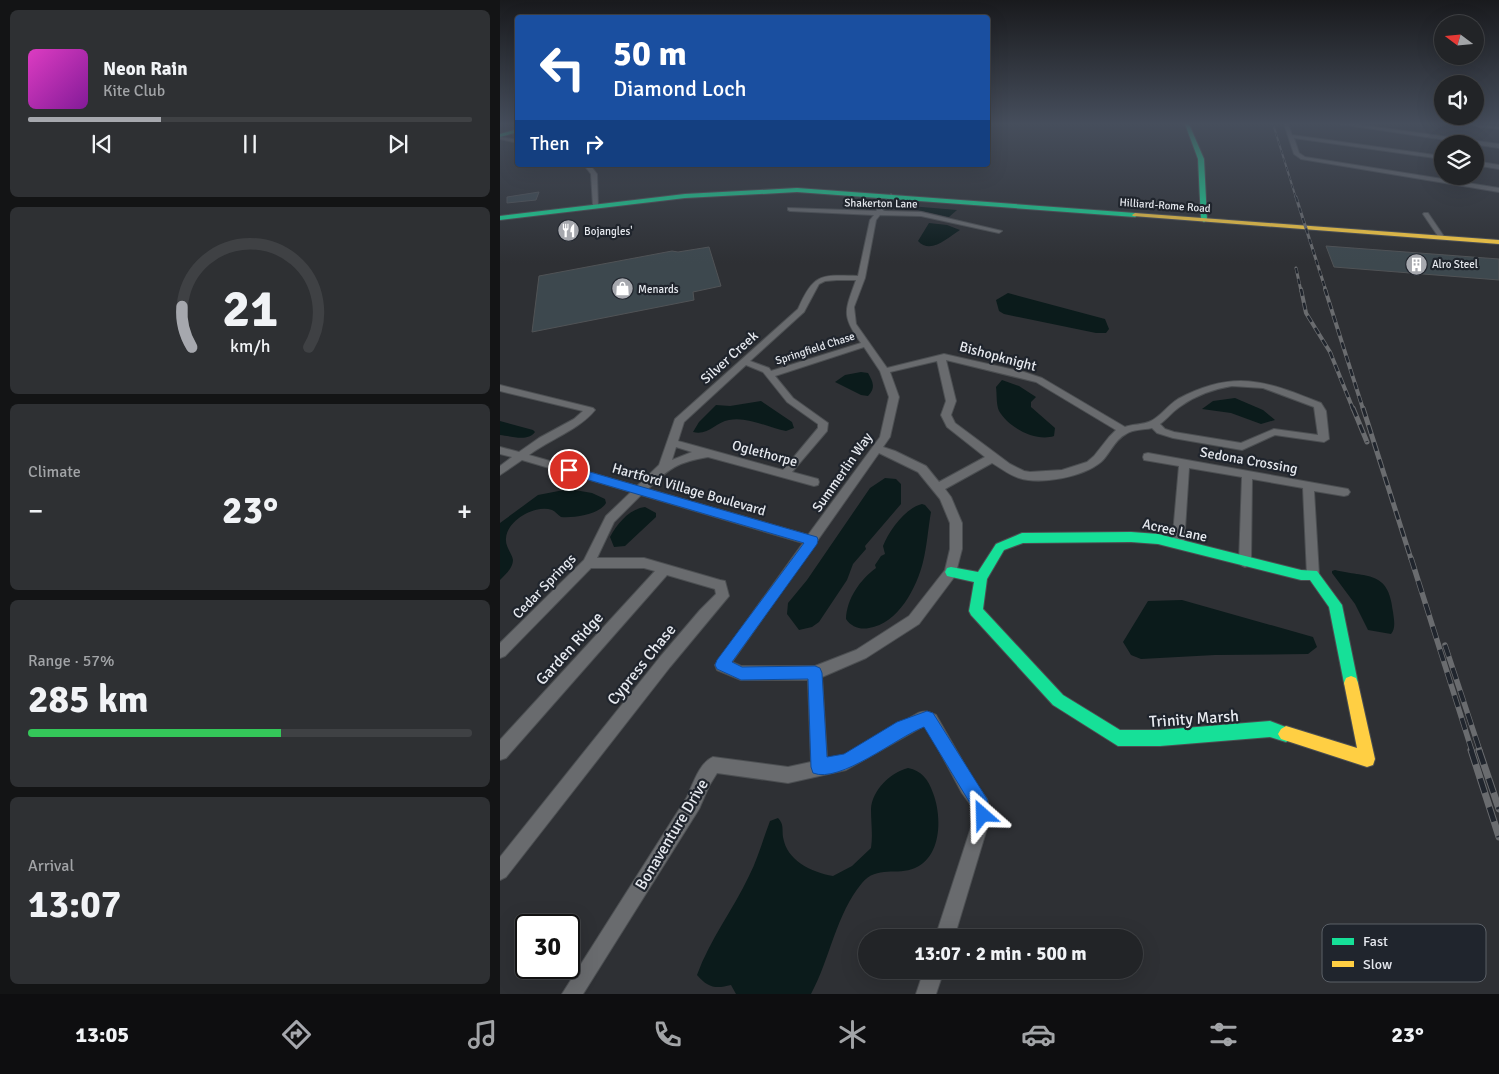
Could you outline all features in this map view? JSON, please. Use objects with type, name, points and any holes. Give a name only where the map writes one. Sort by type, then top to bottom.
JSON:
[{"type":"main road","points":[[1202,170],[1204,220]]},
{"type":"main road","name":"Hilliard-Rome Road","points":[[500,218],[666,197],[743,191],[818,191],[1499,242]]},
{"type":"main road","name":"Acree Lane","points":[[981,578],[1000,547],[1022,538],[1131,537],[1158,539],[1300,575],[1313,575]]},
{"type":"main road","points":[[952,572],[981,578]]},
{"type":"main road","name":"Trinity Marsh","points":[[981,578],[976,611],[1058,700],[1118,738],[1160,738],[1270,729],[1366,758],[1335,605],[1313,575]]},
{"type":"street","points":[[591,170],[594,174],[596,206]]},
{"type":"street","points":[[1379,170],[1499,190]]},
{"type":"street","name":"Summerlin Way","points":[[815,673],[741,673],[722,665],[885,437],[894,397],[885,371],[852,324],[850,307],[861,278],[873,220],[891,196]]},
{"type":"street","name":"Shakerton Lane","points":[[790,209],[826,212],[921,214],[999,232]]},
{"type":"street","points":[[1426,214],[1442,238]]},
{"type":"street","name":"Silver Creek","points":[[640,491],[664,467],[679,420],[801,310],[810,288],[815,283],[825,278],[861,278]]},
{"type":"street","name":"Springfield Chase","points":[[771,374],[865,344]]},
{"type":"street","name":"Bishopknight","points":[[885,371],[950,357],[1039,380],[1123,430]]},
{"type":"street","points":[[941,358],[951,401],[946,415],[950,425],[1020,474],[1037,476],[1080,471],[1099,458],[1106,445],[1123,430],[1154,424],[1177,404],[1200,392],[1237,382],[1267,385],[1318,406],[1321,411],[1324,439],[1274,432],[1242,447],[1173,435],[1161,431],[1154,424]]},
{"type":"street","points":[[745,362],[757,364],[771,374],[790,400],[823,423],[823,430],[785,474]]},
{"type":"street","points":[[500,388],[590,410],[578,421],[543,440],[500,471]]},
{"type":"street","name":"Oglethorpe","points":[[672,443],[814,482]]},
{"type":"street","points":[[878,449],[891,453],[922,469],[938,488],[956,523],[956,549],[952,572],[914,620],[861,654],[815,673],[819,767],[846,762],[903,727],[923,718],[931,720],[968,787],[981,805],[983,815],[947,929]]},
{"type":"street","name":"Hartford Village Boulevard","points":[[500,450],[812,540]]},
{"type":"street","name":"Oglethorpe","points":[[664,467],[691,456],[708,453]]},
{"type":"street","points":[[938,488],[994,457]]},
{"type":"street","name":"Sedona Crossing","points":[[1148,457],[1344,492]]},
{"type":"street","points":[[1178,545],[1184,464]]},
{"type":"street","points":[[1245,562],[1246,476]]},
{"type":"street","points":[[1308,486],[1313,575]]},
{"type":"street","name":"Cedar Springs","points":[[500,652],[588,563],[610,519],[640,491]]},
{"type":"street","name":"Cypress Chase","points":[[500,871],[665,662],[722,596],[720,586],[644,563],[588,563]]},
{"type":"street","name":"Garden Ridge","points":[[500,752],[664,569]]},
{"type":"street","name":"Bonaventure Drive","points":[[572,994],[693,803],[703,780],[713,766],[788,775],[819,767]]},
{"type":"street","points":[[926,994],[931,979]]},
{"type":"shaded area","points":[[898,205],[957,210],[949,217],[918,210],[894,209]]},
{"type":"shaded area","points":[[929,223],[947,225],[960,230],[934,246],[923,245],[918,241]]},
{"type":"shaded area","points":[[1008,293],[1105,319],[1109,329],[1106,333],[1096,333],[1004,314],[999,311],[996,300]]},
{"type":"shaded area","points":[[861,372],[868,373],[872,382],[873,388],[868,396],[861,395],[835,382],[845,375]]},
{"type":"shaded area","points":[[1002,380],[1019,386],[1036,397],[1031,402],[1031,407],[1055,428],[1054,436],[1039,437],[1031,435],[1016,428],[1003,417],[998,408],[996,387]]},
{"type":"shaded area","points":[[1235,398],[1263,410],[1275,420],[1261,424],[1231,413],[1202,409],[1213,401]]},
{"type":"shaded area","points":[[761,401],[792,422],[794,428],[786,431],[736,419],[724,421],[703,432],[693,432],[699,422],[716,405],[730,406]]},
{"type":"shaded area","points":[[500,421],[535,432],[524,438],[500,435]]},
{"type":"shaded area","points":[[885,478],[896,479],[901,484],[901,504],[865,546],[866,549],[853,564],[847,580],[819,622],[812,627],[799,630],[787,614],[788,603],[807,580],[870,488]]},
{"type":"shaded area","points":[[569,489],[592,493],[605,499],[606,503],[603,507],[592,513],[573,517],[561,517],[553,511],[545,509],[538,509],[523,515],[511,526],[508,532],[506,538],[513,563],[500,580],[500,523],[538,495]]},
{"type":"shaded area","points":[[922,504],[931,512],[926,550],[920,572],[911,593],[905,603],[889,620],[866,629],[853,626],[846,619],[849,604],[855,590],[876,568],[875,565],[881,556],[885,554],[883,546],[893,527],[910,510]]},
{"type":"shaded area","points":[[645,507],[656,513],[656,517],[625,546],[614,547],[610,537],[616,527],[629,514]]},
{"type":"shaded area","points":[[1335,570],[1366,575],[1381,582],[1387,588],[1393,612],[1394,629],[1391,634],[1368,630],[1355,604],[1332,573]]},
{"type":"shaded area","points":[[1182,600],[1313,637],[1317,647],[1308,654],[1215,655],[1141,659],[1131,655],[1123,642],[1148,601]]},
{"type":"shaded area","points":[[908,768],[924,776],[933,793],[938,813],[938,835],[935,845],[924,862],[915,868],[881,872],[874,874],[862,883],[853,895],[839,923],[811,994],[736,994],[731,985],[721,987],[705,983],[697,975],[702,962],[749,876],[770,821],[778,818],[780,820],[785,845],[795,859],[816,872],[833,876],[852,866],[871,848],[871,809],[875,795],[895,773]]},
{"type":"building","points":[[539,192],[536,200],[507,203],[507,197]]},
{"type":"building","name":"Alro Steel","points":[[1326,246],[1499,259],[1499,280],[1334,267]]},
{"type":"building","name":"Menards","points":[[709,247],[721,286],[693,292],[694,300],[532,332],[539,276],[672,251],[678,252]]},
{"type":"railway","points":[[1287,170],[1296,198]]},
{"type":"railway","points":[[1296,197],[1326,291]]},
{"type":"railway","points":[[1296,268],[1301,291]]},
{"type":"railway","points":[[1301,289],[1306,313],[1330,352],[1353,409]]},
{"type":"railway","points":[[1325,289],[1363,409]]},
{"type":"railway","points":[[1353,408],[1367,442]]},
{"type":"railway","points":[[1363,408],[1411,559]]},
{"type":"railway","points":[[1411,558],[1472,751]]},
{"type":"railway","points":[[1445,645],[1480,751]]},
{"type":"railway","points":[[1471,750],[1499,837]]},
{"type":"railway","points":[[1479,750],[1499,809]]},
{"type":"traffic: fast","points":[[1202,170],[1204,220]]},
{"type":"traffic: fast","points":[[500,218],[685,196],[797,190],[1135,215]]},
{"type":"traffic: fast","points":[[981,578],[1000,547],[1022,538],[1131,537],[1158,539],[1301,575],[1313,575],[1335,605],[1351,683]]},
{"type":"traffic: fast","points":[[951,572],[981,578],[976,611],[1058,700],[1118,738],[1160,738],[1270,729],[1286,734]]},
{"type":"traffic: slow","points":[[1135,215],[1499,242]]},
{"type":"traffic: slow","points":[[1286,734],[1367,759],[1351,683]]},
{"type":"place","name":"Bojangles'","points":[[568,231]]},
{"type":"place","name":"Alro Steel","points":[[1416,264]]},
{"type":"place","name":"Menards","points":[[622,289]]},
{"type":"route","points":[[569,470],[812,540],[722,665],[741,673],[815,673],[819,767],[846,762],[903,727],[923,718],[931,720],[968,787],[981,805],[983,815]]}]
